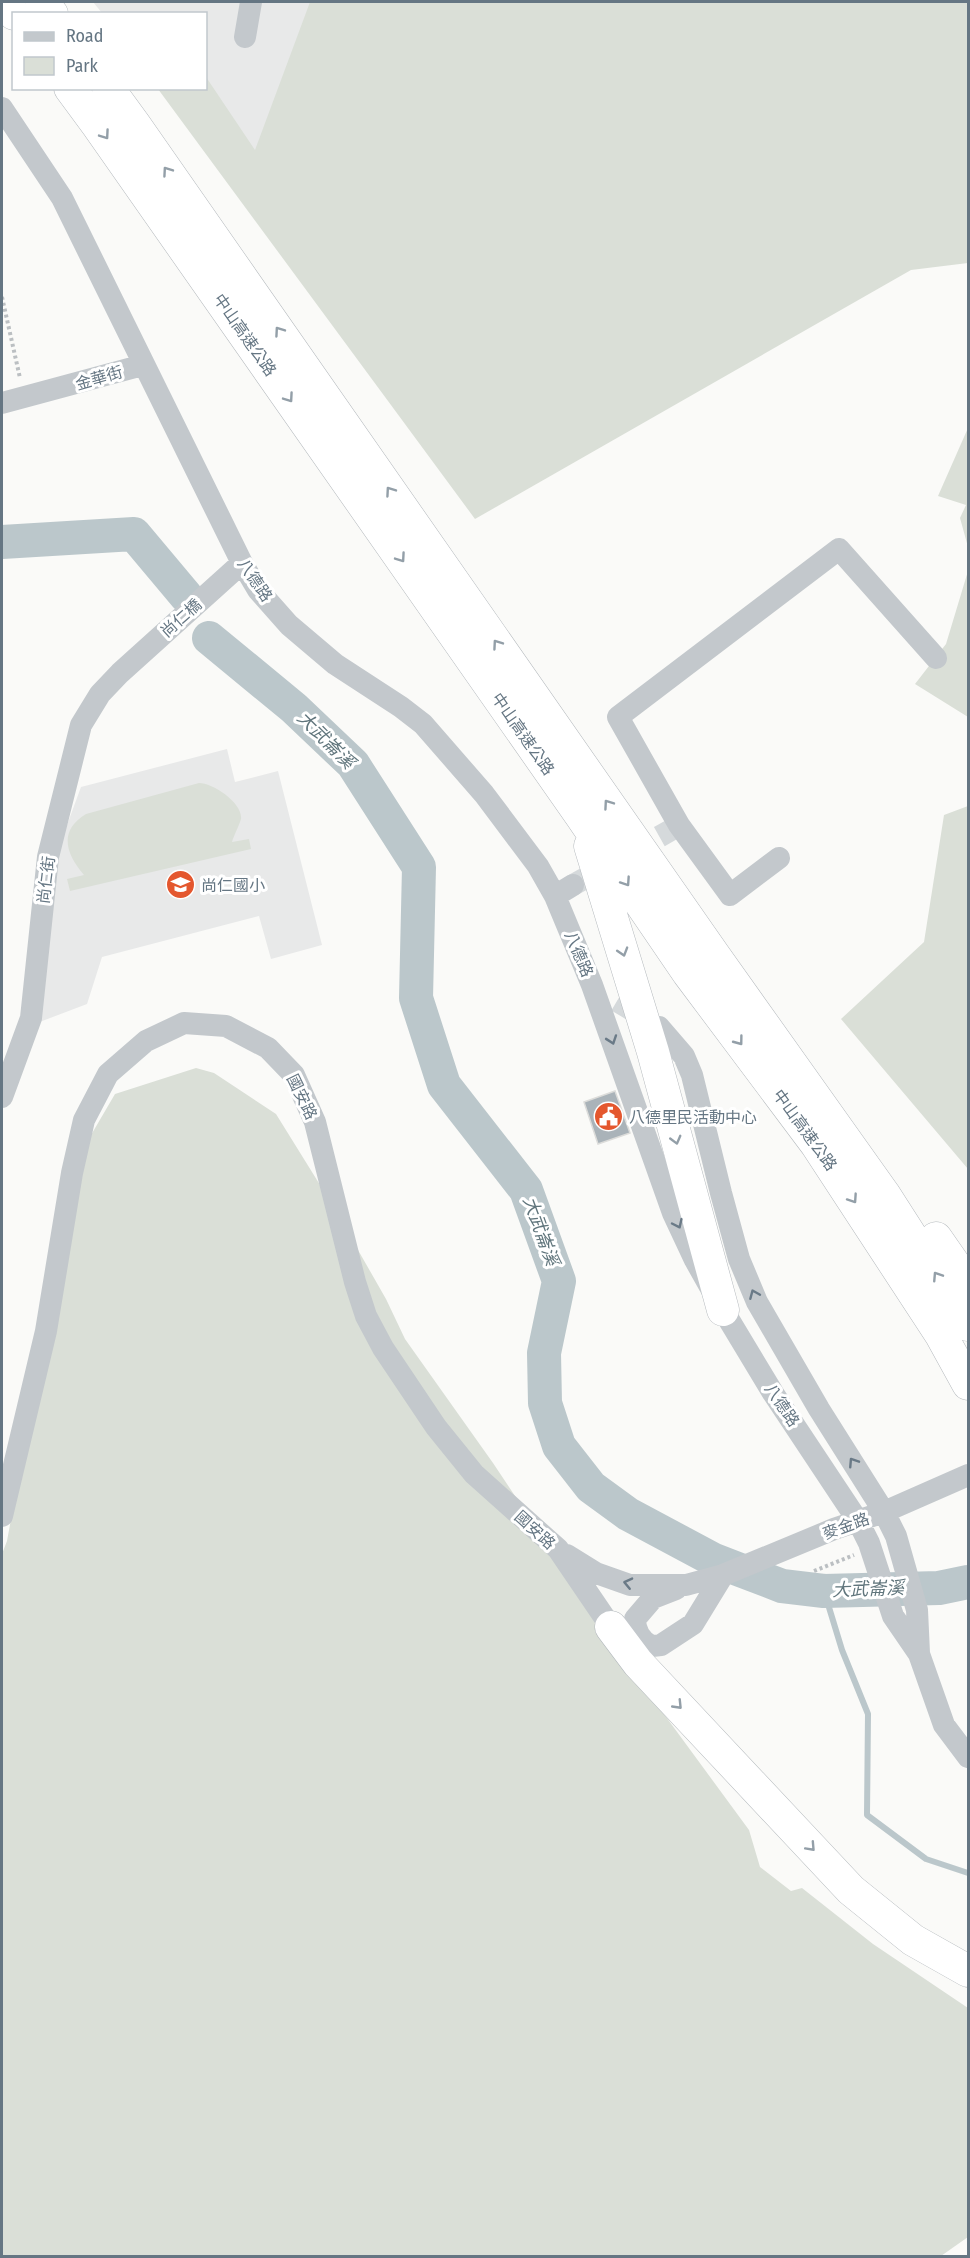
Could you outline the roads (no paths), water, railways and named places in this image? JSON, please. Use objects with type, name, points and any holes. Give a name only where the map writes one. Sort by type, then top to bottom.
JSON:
[{"type":"highway","name":"中山高速公路","points":[[71,90],[581,816],[688,973],[816,1144],[941,1335],[969,1384]]},
{"type":"highway","name":"中山高速公路","points":[[110,90],[714,955],[884,1194],[969,1325]]},
{"type":"highway","points":[[581,816],[653,1052],[723,1310]]},
{"type":"highway","points":[[714,955],[754,996],[810,1060],[959,1271],[969,1280]]},
{"type":"highway","points":[[633,1639],[851,1890],[913,1940],[969,1971]]},
{"type":"street","points":[[245,37],[251,2]]},
{"type":"street","name":"八德路","points":[[2,108],[62,198],[143,365],[242,563],[258,590],[289,625],[335,664],[423,724],[484,794],[538,866],[564,891],[592,985],[673,1213],[723,1310],[773,1394],[858,1521],[865,1548],[893,1616],[919,1654]]},
{"type":"street","name":"金華街","points":[[2,403],[143,365]]},
{"type":"street","points":[[779,858],[730,895],[675,827],[618,717],[839,549],[936,658]]},
{"type":"street","name":"尚仁橋","points":[[120,673],[242,563]]},
{"type":"street","name":"尚仁街","points":[[2,1097],[31,1018],[48,857],[81,725],[100,694],[120,673]]},
{"type":"street","name":"八德路","points":[[592,985],[617,1001]]},
{"type":"street","name":"國安路","points":[[2,1516],[46,1330],[72,1173],[84,1120],[108,1074],[146,1041],[184,1023],[226,1026],[268,1048],[294,1075],[315,1122],[358,1293],[366,1316],[383,1348],[436,1427],[474,1474],[558,1550],[633,1639]]},
{"type":"street","name":"八德路","points":[[659,1026],[684,1056],[692,1075],[724,1204],[740,1259],[757,1302],[825,1418],[884,1512],[896,1536],[917,1610],[919,1654]]},
{"type":"street","name":"麥金路","points":[[558,1550],[596,1573],[630,1585],[686,1585],[723,1575],[834,1529],[884,1512],[969,1475]]},
{"type":"street","points":[[686,1585],[653,1598],[633,1639],[662,1645],[693,1624],[723,1575]]},
{"type":"street","points":[[919,1654],[944,1725],[969,1757]]},
{"type":"waterway","name":"大武崙溪","points":[[2,542],[134,534],[186,596]]},
{"type":"waterway","name":"大武崙溪","points":[[209,638],[294,708],[353,764],[419,867],[416,998],[444,1085],[526,1190],[559,1281],[544,1353],[545,1403],[559,1446],[591,1487],[628,1514],[714,1560],[782,1586],[824,1591],[939,1588],[968,1582]]},
{"type":"waterway","points":[[824,1591],[842,1650],[868,1714],[867,1815],[926,1859],[968,1873]]},
{"type":"tunnel","points":[[573,885],[671,830]]},
{"type":"tunnel","points":[[617,1001],[647,1019]]},
{"type":"place","name":"尚仁國小","points":[[180,885]]},
{"type":"place","name":"八德里民活動中心","points":[[608,1117]]}]
